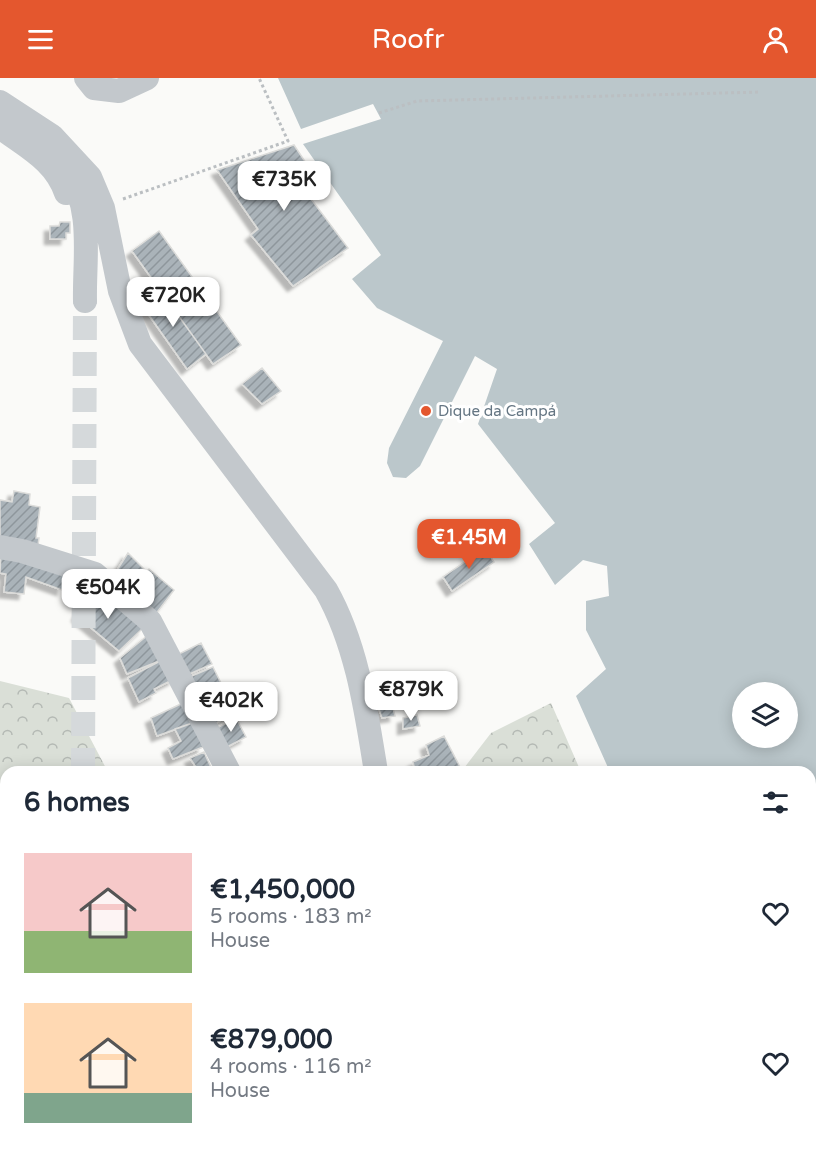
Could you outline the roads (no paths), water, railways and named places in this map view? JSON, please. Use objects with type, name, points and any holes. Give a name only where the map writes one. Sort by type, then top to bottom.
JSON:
[{"type":"street","points":[[86,78],[94,88],[119,91],[147,78]]},
{"type":"street","points":[[2,111],[52,136],[90,177],[103,208],[120,291],[140,344],[315,574],[332,602],[342,623],[360,683],[375,766]]},
{"type":"street","points":[[2,111],[52,153],[76,183],[85,212],[85,302]]},
{"type":"street","points":[[0,547],[22,551],[95,574],[150,621],[226,766]]},
{"type":"tunnel","points":[[83,766],[85,301]]},
{"type":"place","name":"Dique da Campá","points":[[426,411]]}]
